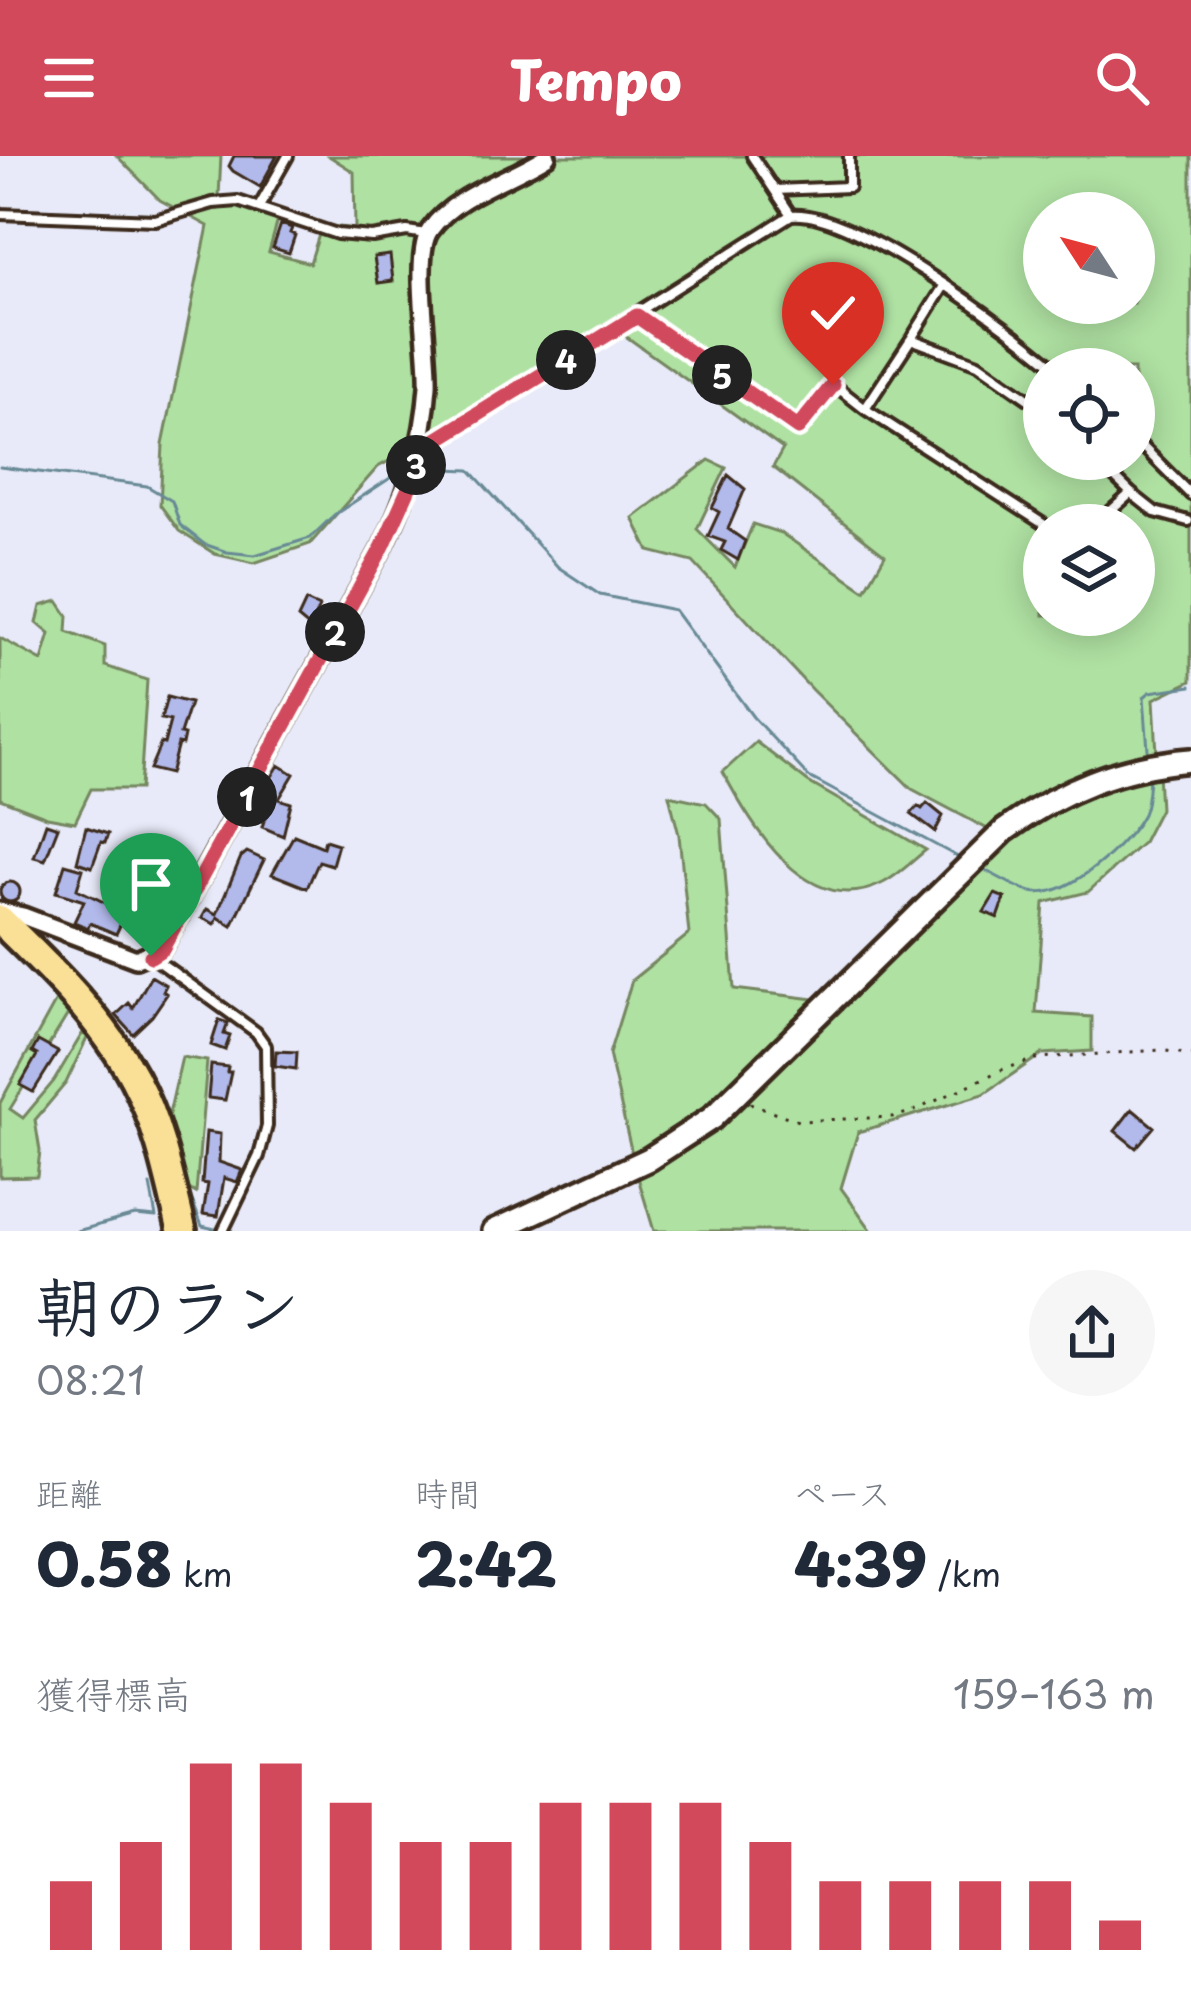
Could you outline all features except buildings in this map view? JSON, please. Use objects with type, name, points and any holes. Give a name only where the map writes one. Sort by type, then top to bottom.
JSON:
[{"type":"highway","points":[[0,916],[70,992],[134,1077],[152,1117],[182,1231]]},
{"type":"street","points":[[0,916],[23,916],[136,959],[162,949],[383,546],[409,488],[419,451],[428,374],[422,266],[427,235],[463,199],[547,156]]},
{"type":"street","points":[[494,1231],[649,1159],[737,1097],[1017,821],[1066,791],[1117,770],[1191,760]]},
{"type":"lane","points":[[259,207],[288,156]]},
{"type":"lane","points":[[752,156],[791,215]]},
{"type":"lane","points":[[775,190],[849,187],[849,156]]},
{"type":"lane","points":[[0,214],[155,220],[228,200],[337,234],[372,237],[407,231],[427,235]]},
{"type":"lane","points":[[419,451],[791,215],[817,217],[867,238],[944,286],[1028,348]]},
{"type":"lane","points":[[865,409],[944,286]]},
{"type":"lane","points":[[637,316],[798,428],[833,385],[1023,511]]},
{"type":"lane","points":[[911,339],[977,364],[1023,396]]},
{"type":"lane","points":[[1155,459],[1191,495]]},
{"type":"lane","points":[[1118,480],[1155,512],[1188,521]]},
{"type":"lane","points":[[1119,504],[1131,493]]},
{"type":"lane","points":[[151,956],[256,1032],[266,1046],[264,1144],[223,1231]]},
{"type":"path","points":[[737,1097],[798,1121],[892,1117],[1039,1058],[1161,1049],[1191,1055]]},
{"type":"green space","points":[[117,156],[221,156],[219,197],[256,200],[281,209],[269,252],[310,263],[322,225],[355,229],[354,172],[329,156],[523,156],[525,161],[532,156],[1191,156],[1191,681],[1154,699],[1160,809],[1143,842],[1088,892],[1044,903],[1036,1013],[1092,1017],[1092,1051],[1042,1054],[984,1094],[858,1132],[841,1188],[872,1231],[654,1231],[609,1054],[632,980],[689,934],[679,835],[669,795],[706,803],[721,819],[734,989],[838,1002],[993,832],[912,789],[693,562],[649,551],[633,518],[709,460],[726,468],[697,529],[735,567],[753,524],[781,533],[865,590],[885,555],[773,467],[783,449],[624,335],[378,467],[310,544],[254,563],[215,554],[179,531],[160,505],[163,445],[208,226],[160,200]]},
{"type":"green space","points":[[58,601],[68,616],[67,632],[105,646],[105,666],[147,680],[140,789],[91,789],[75,822],[0,799],[0,638],[42,661],[50,634],[37,623],[41,606]]},
{"type":"green space","points":[[756,742],[808,782],[926,850],[887,881],[854,892],[829,889],[806,879],[766,841],[723,772]]},
{"type":"green space","points":[[57,999],[68,1014],[10,1109],[23,1118],[54,1081],[82,1034],[88,1036],[66,1083],[35,1120],[40,1151],[37,1176],[0,1177],[0,1103]]},
{"type":"green space","points":[[182,1057],[207,1061],[196,1193],[189,1189],[167,1123]]},
{"type":"waterway","points":[[0,467],[147,486],[172,501],[180,525],[204,544],[255,555],[310,538],[334,515],[404,469]]},
{"type":"waterway","points":[[421,468],[470,470],[558,567],[600,595],[674,610],[753,717],[809,777],[956,856]]},
{"type":"waterway","points":[[1148,750],[1144,697],[1191,686]]},
{"type":"waterway","points":[[980,868],[1031,892],[1046,892],[1079,878],[1111,854],[1135,826],[1146,805],[1149,777]]},
{"type":"waterway","points":[[77,1231],[135,1215],[156,1217],[150,1185]]},
{"type":"waterway","points":[[190,1195],[202,1226],[215,1229]]},
{"type":"route","points":[[151,956],[162,949],[383,546],[409,488],[419,451],[637,316],[798,428],[833,385]]}]
